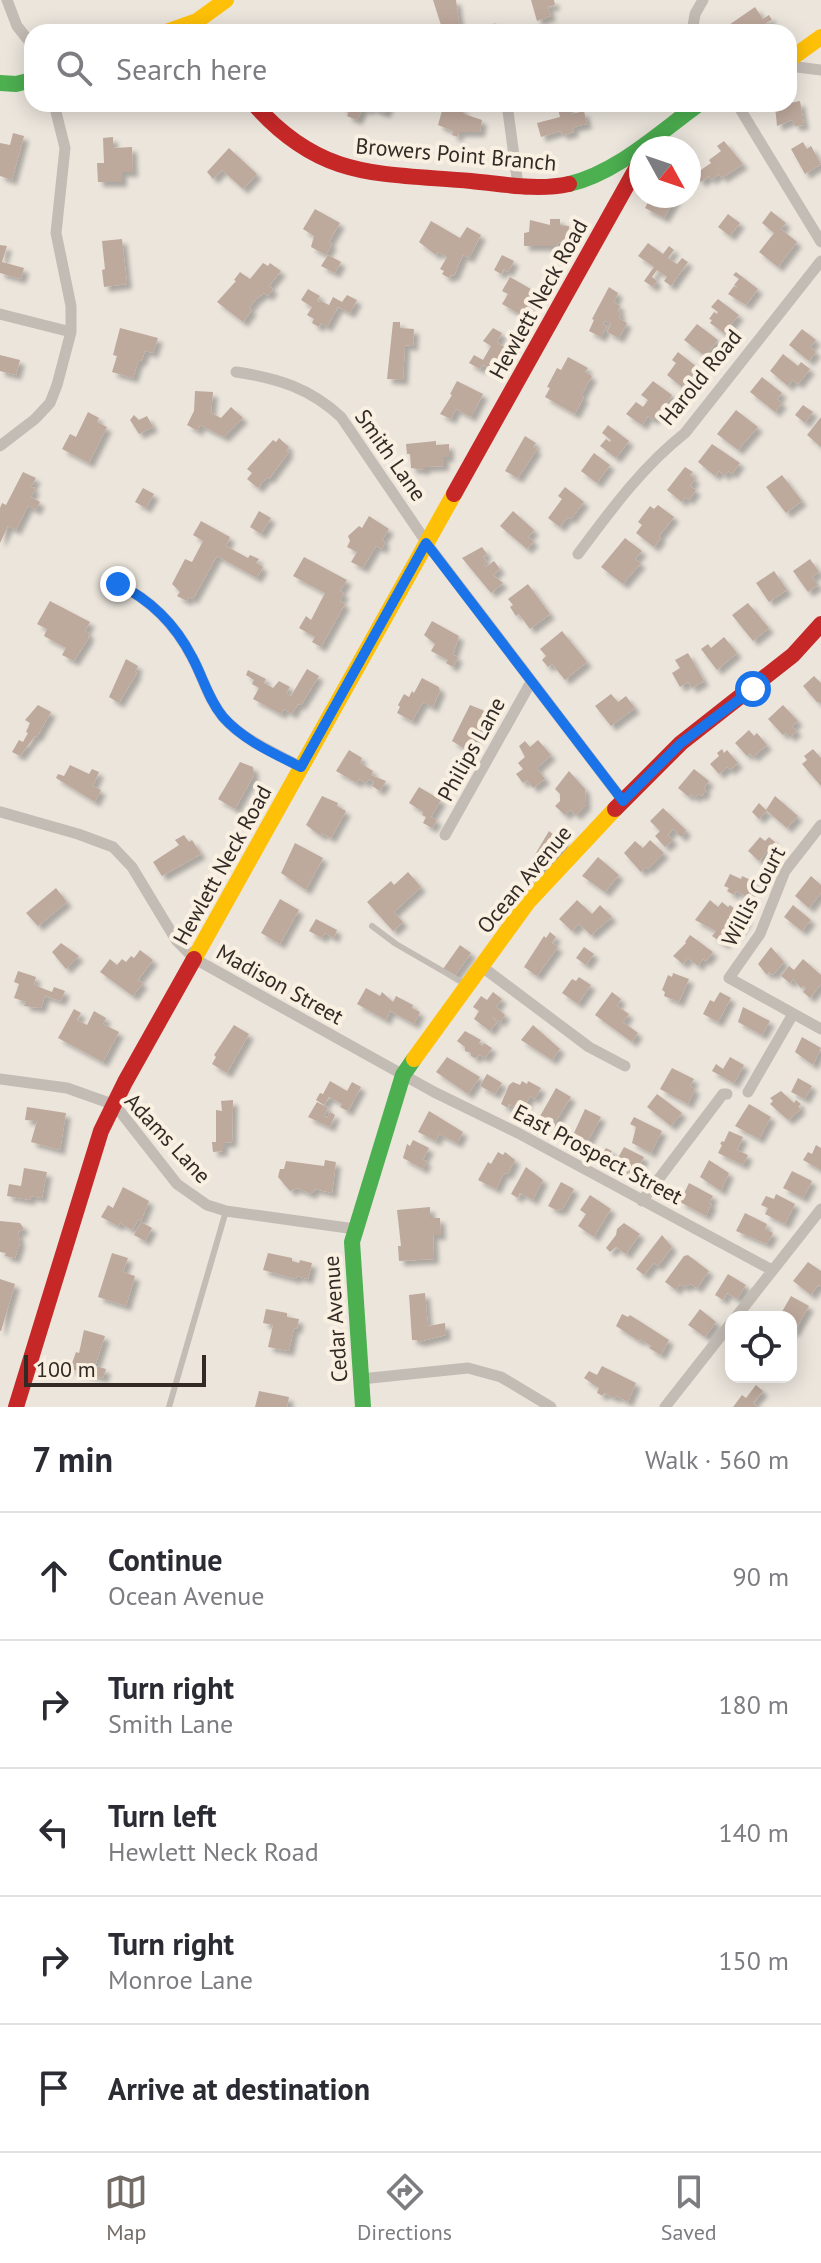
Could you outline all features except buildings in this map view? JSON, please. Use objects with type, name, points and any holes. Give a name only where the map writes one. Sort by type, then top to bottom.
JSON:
[{"type":"street","points":[[7,0],[17,26],[24,35]]},
{"type":"street","points":[[203,24],[226,0]]},
{"type":"street","points":[[693,24],[703,0]]},
{"type":"street","points":[[797,54],[821,37]]},
{"type":"street","points":[[797,67],[821,70]]},
{"type":"street","points":[[0,83],[24,82]]},
{"type":"street","points":[[0,446],[50,403],[71,332],[71,306],[56,233],[65,148],[56,112]]},
{"type":"street","name":"Browers Point Branch","points":[[263,112],[299,146],[338,165],[377,172],[518,185],[564,186],[577,183],[629,155]]},
{"type":"street","points":[[508,112],[518,185]]},
{"type":"street","name":"Browers Point Branch","points":[[658,136],[689,112]]},
{"type":"street","points":[[742,112],[821,242]]},
{"type":"street","name":"Hewlett Neck Road","points":[[16,1407],[96,1145],[125,1082],[629,181]]},
{"type":"street","name":"Harold Road","points":[[578,554],[634,480],[685,433],[821,261]]},
{"type":"street","points":[[0,314],[71,332]]},
{"type":"street","name":"Smith Lane","points":[[236,372],[281,381],[306,390],[325,402],[354,435],[426,543],[623,801]]},
{"type":"street","points":[[118,584],[149,602],[175,630],[193,658],[210,698],[229,723],[258,744],[301,767]]},
{"type":"street","name":"Ocean Avenue","points":[[355,1229],[403,1075],[528,902],[681,743],[793,655],[821,624]]},
{"type":"street","name":"Philips Lane","points":[[445,835],[531,682]]},
{"type":"street","name":"Madison Street","points":[[1,812],[113,847],[132,867],[176,940],[195,959],[403,1075]]},
{"type":"street","name":"Willis Court","points":[[793,1014],[729,978],[760,934],[785,871],[821,825]]},
{"type":"street","points":[[481,966],[589,1047],[625,1066]]},
{"type":"street","points":[[748,1092],[793,1014],[821,1029]]},
{"type":"street","name":"East Prospect Street","points":[[403,1075],[518,1133],[772,1270]]},
{"type":"street","name":"Adams Lane","points":[[0,1079],[67,1088],[115,1105],[177,1184],[207,1205],[226,1211],[355,1229]]},
{"type":"street","points":[[642,1201],[723,1094],[727,1094]]},
{"type":"street","points":[[741,1311],[821,1209]]},
{"type":"street","name":"Cedar Avenue","points":[[355,1229],[352,1253],[363,1407]]},
{"type":"street","points":[[665,1407],[725,1330]]},
{"type":"street","points":[[361,1379],[468,1368],[501,1377],[551,1407]]},
{"type":"lane","points":[[372,926],[406,950],[467,985]]},
{"type":"lane","points":[[169,1407],[226,1211]]},
{"type":"traffic: fast","points":[[0,83],[24,82]]},
{"type":"traffic: fast","points":[[569,184],[587,179],[621,161],[688,112]]},
{"type":"traffic: fast","points":[[363,1407],[352,1242],[403,1075],[414,1059]]},
{"type":"traffic: slow","points":[[189,24],[226,0]]},
{"type":"traffic: slow","points":[[797,54],[821,37]]},
{"type":"traffic: slow","points":[[194,959],[454,494]]},
{"type":"traffic: slow","points":[[414,1059],[528,902],[615,809]]},
{"type":"traffic: jam","points":[[262,112],[303,147],[353,168],[520,186],[569,184]]},
{"type":"traffic: jam","points":[[454,494],[629,181]]},
{"type":"traffic: jam","points":[[615,809],[681,743],[793,655],[821,624]]},
{"type":"traffic: jam","points":[[16,1407],[101,1131],[194,959]]},
{"type":"route","points":[[118,584],[149,602],[175,630],[193,658],[210,698],[229,723],[258,744],[301,767],[426,543],[623,801],[681,743],[717,713],[753,689]]}]
